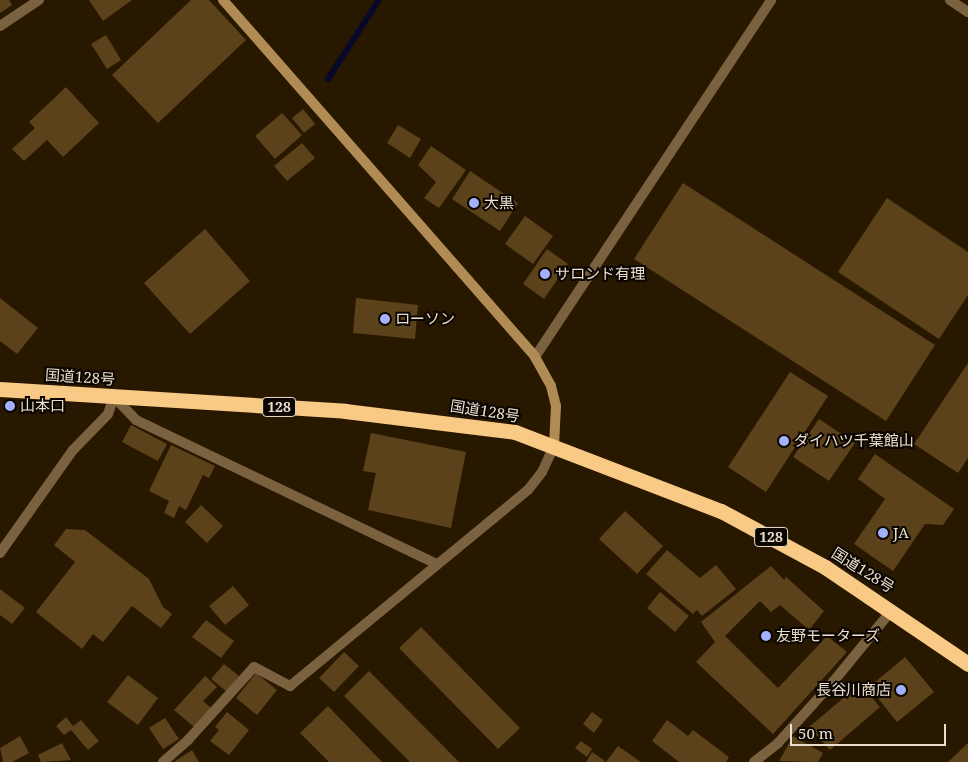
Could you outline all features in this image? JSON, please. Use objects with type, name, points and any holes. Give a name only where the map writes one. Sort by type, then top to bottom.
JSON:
[{"type":"highway","name":"国道128号","points":[[0,389],[114,398],[354,412],[515,432],[722,511],[825,567],[892,610],[968,664]]},
{"type":"street","points":[[0,26],[39,0]]},
{"type":"street","points":[[163,762],[188,740],[254,667],[290,686],[528,490],[542,472],[554,446],[556,406],[550,386],[535,357],[223,0]]},
{"type":"street","points":[[535,357],[770,0]]},
{"type":"street","points":[[950,0],[968,12]]},
{"type":"street","points":[[0,552],[74,450],[108,414],[114,398],[136,420],[437,564]]},
{"type":"street","points":[[754,762],[778,743],[834,682],[892,610]]},
{"type":"building","points":[[0,0],[9,0],[12,5],[0,13]]},
{"type":"building","points":[[89,0],[132,0],[103,21]]},
{"type":"building","points":[[191,0],[209,0],[246,40],[158,123],[112,75]]},
{"type":"building","points":[[106,35],[121,60],[107,69],[91,44]]},
{"type":"building","points":[[66,87],[99,123],[63,157],[47,140],[24,161],[12,149],[35,128],[29,122]]},
{"type":"building","points":[[303,109],[315,124],[304,133],[292,118]]},
{"type":"building","points":[[282,113],[302,135],[275,159],[255,136]]},
{"type":"building","points":[[398,125],[421,139],[410,158],[387,143]]},
{"type":"building","points":[[302,143],[315,158],[287,181],[274,166]]},
{"type":"building","points":[[431,146],[466,170],[439,208],[424,198],[436,182],[418,165]]},
{"type":"building","points":[[470,171],[518,203],[500,231],[452,199]]},
{"type":"building","points":[[683,183],[935,345],[886,421],[634,259]]},
{"type":"building","points":[[887,198],[968,252],[968,295],[939,339],[838,272]]},
{"type":"building","points":[[525,216],[553,236],[533,264],[505,244]]},
{"type":"building","points":[[205,229],[250,281],[190,334],[144,283]]},
{"type":"building","points":[[547,249],[568,264],[544,299],[523,284]]},
{"type":"building","points":[[0,298],[38,328],[17,354],[0,341]]},
{"type":"building","name":"ローソン","points":[[356,298],[418,305],[415,339],[353,333]]},
{"type":"building","points":[[968,363],[968,458],[958,473],[914,444]]},
{"type":"building","points":[[790,372],[828,396],[766,492],[728,467]]},
{"type":"building","points":[[819,419],[855,443],[829,481],[793,457]]},
{"type":"building","points":[[131,425],[167,444],[158,461],[122,442]]},
{"type":"building","points":[[371,433],[466,452],[451,528],[368,510],[376,473],[363,471]]},
{"type":"building","points":[[171,445],[215,466],[209,478],[203,475],[186,510],[179,506],[174,518],[164,513],[169,501],[149,491]]},
{"type":"building","points":[[875,454],[954,509],[943,525],[925,524],[893,571],[854,544],[885,499],[858,479]]},
{"type":"building","points":[[201,505],[223,526],[207,543],[185,522]]},
{"type":"building","points":[[625,511],[663,546],[637,574],[599,539]]},
{"type":"building","points":[[66,529],[85,530],[149,579],[163,607],[172,614],[161,628],[132,606],[103,642],[93,634],[82,649],[36,612],[75,562],[54,545]]},
{"type":"building","points":[[667,550],[700,578],[716,565],[736,589],[702,616],[697,610],[693,614],[646,574]]},
{"type":"building","points":[[771,566],[784,580],[786,577],[824,611],[809,630],[780,605],[771,612],[760,601],[725,636],[778,688],[827,636],[847,652],[773,734],[696,662],[715,642],[701,622]]},
{"type":"building","points":[[233,586],[249,605],[225,625],[209,606]]},
{"type":"building","points":[[0,589],[25,608],[12,624],[0,615]]},
{"type":"building","points":[[660,592],[689,616],[675,632],[647,608]]},
{"type":"building","points":[[206,620],[234,641],[221,658],[192,637]]},
{"type":"building","points":[[421,627],[520,728],[498,749],[399,648]]},
{"type":"building","points":[[344,652],[359,666],[334,692],[319,678]]},
{"type":"building","name":"長谷川商店","points":[[905,657],[934,692],[897,722],[869,687]]},
{"type":"building","points":[[224,664],[239,676],[226,691],[211,679]]},
{"type":"building","points":[[369,671],[459,762],[410,762],[344,696]]},
{"type":"building","points":[[256,673],[277,690],[257,715],[236,698]]},
{"type":"building","points":[[128,675],[158,698],[138,725],[107,702]]},
{"type":"building","points":[[205,676],[217,687],[203,701],[211,708],[194,727],[174,710]]},
{"type":"building","points":[[860,684],[880,707],[830,750],[809,727]]},
{"type":"building","points":[[328,706],[382,762],[329,762],[300,733]]},
{"type":"building","points":[[227,712],[249,730],[229,755],[210,741],[219,730],[215,727]]},
{"type":"building","points":[[592,712],[603,720],[594,733],[583,724]]},
{"type":"building","points":[[66,717],[73,726],[81,720],[99,741],[88,750],[71,730],[64,735],[56,726]]},
{"type":"building","points":[[165,718],[179,739],[163,749],[149,728]]},
{"type":"building","points":[[667,720],[688,736],[693,730],[729,757],[726,762],[679,762],[652,741]]},
{"type":"building","points":[[20,736],[29,753],[12,762],[3,762],[0,748]]},
{"type":"building","points":[[793,736],[823,753],[818,762],[779,761]]},
{"type":"building","points":[[581,741],[592,749],[587,757],[575,748]]},
{"type":"building","points":[[62,743],[71,760],[41,762],[38,755]]},
{"type":"building","points":[[968,743],[968,762],[948,762]]},
{"type":"building","points":[[618,746],[641,762],[606,762]]},
{"type":"building","points":[[192,750],[199,762],[174,762]]},
{"type":"building","points":[[592,752],[605,761],[586,762]]},
{"type":"waterway","points":[[328,79],[379,0]]},
{"type":"place","name":"大黒","points":[[474,203]]},
{"type":"place","name":"サロンド有理","points":[[545,274]]},
{"type":"place","name":"ローソン","points":[[385,319]]},
{"type":"place","name":"山本口","points":[[10,406]]},
{"type":"place","name":"ダイハツ千葉館山","points":[[784,441]]},
{"type":"place","name":"JA","points":[[883,533]]},
{"type":"place","name":"友野モーターズ","points":[[766,636]]},
{"type":"place","name":"長谷川商店","points":[[901,690]]}]
